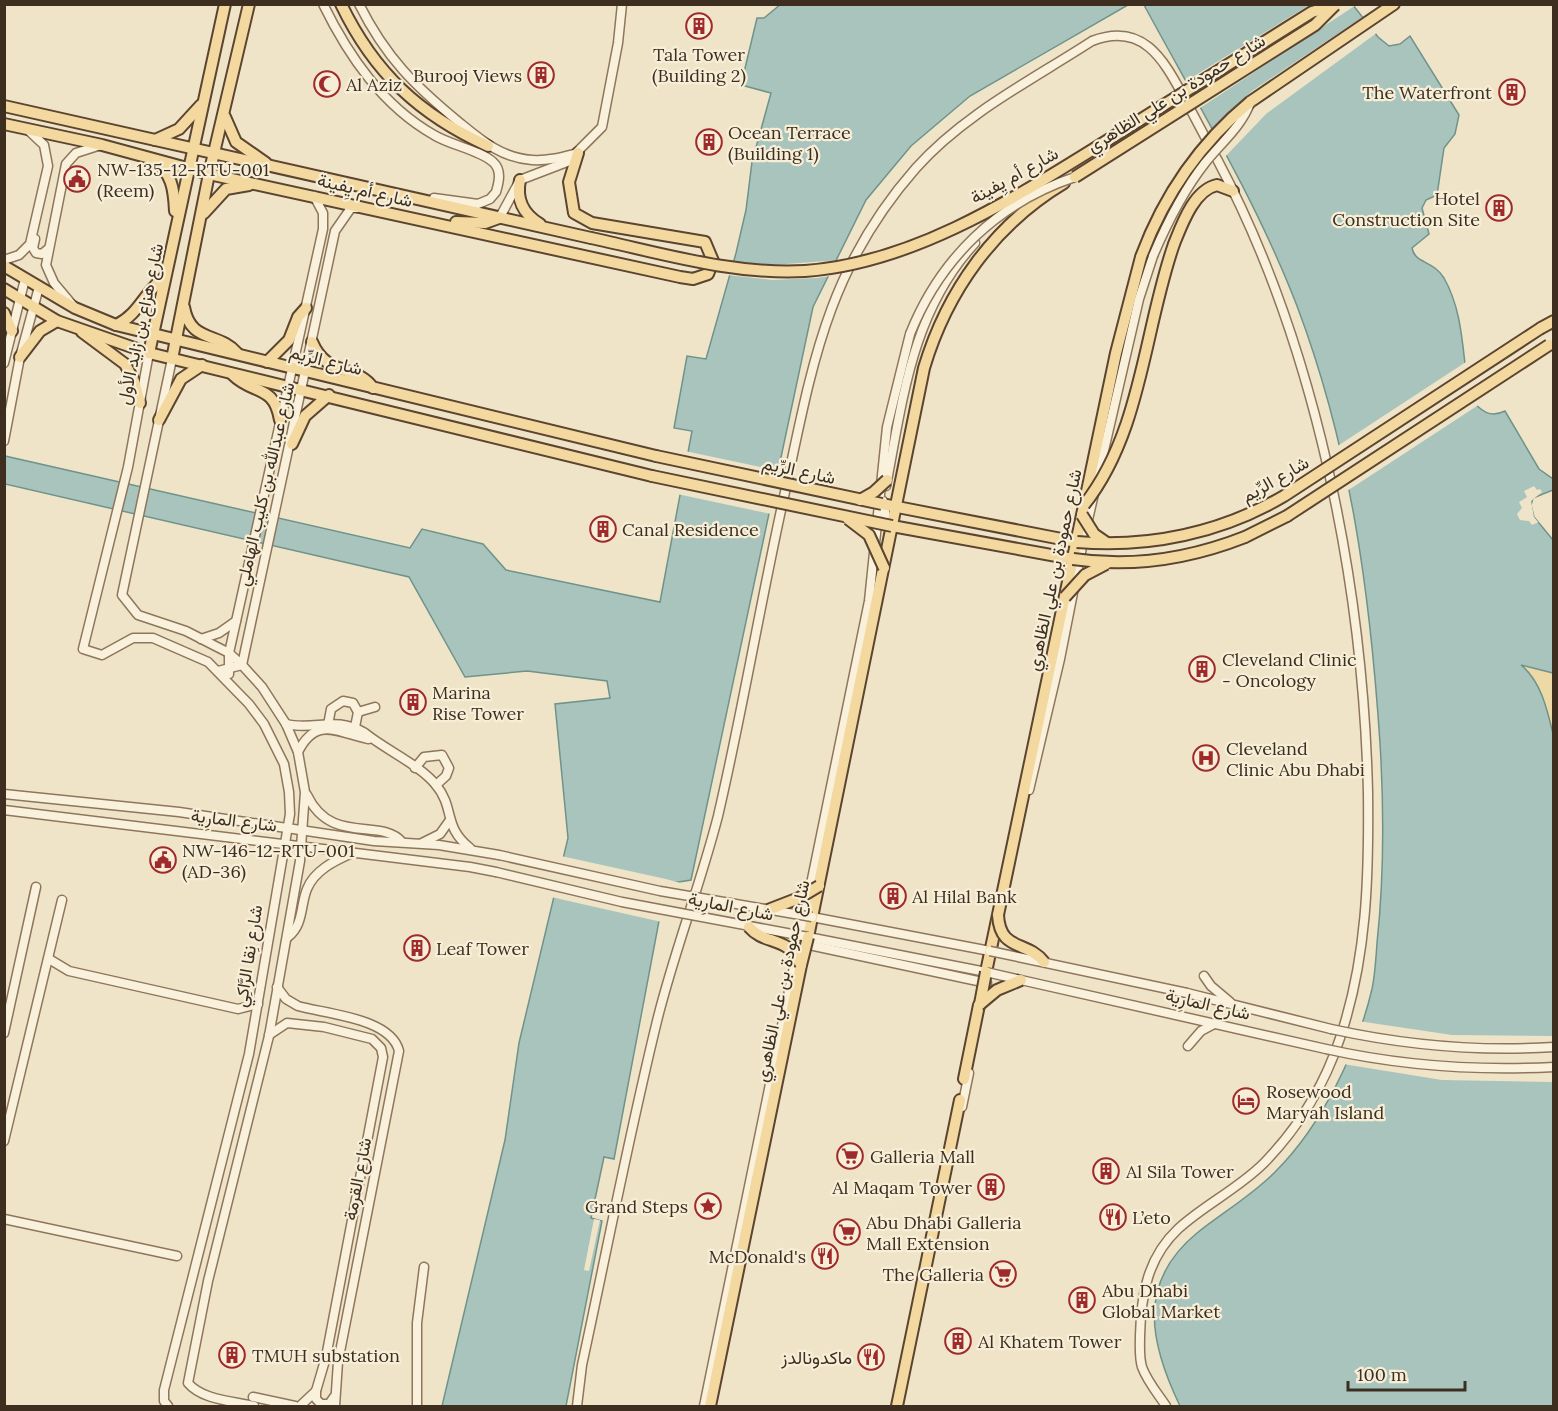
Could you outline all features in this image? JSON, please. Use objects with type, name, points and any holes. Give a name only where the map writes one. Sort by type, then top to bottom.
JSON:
[{"type":"main road","points":[[172,359],[209,174],[249,4]]},
{"type":"main road","points":[[341,4],[364,44],[408,98],[456,132],[488,146]]},
{"type":"main road","name":"شارع حمودة بن علي الظاهري","points":[[964,1079],[1073,559],[1080,539],[1083,510],[1121,328],[1147,241],[1161,209],[1187,167],[1215,134],[1250,102],[1394,4]]},
{"type":"main road","name":"شارع أم يِفينة","points":[[4,106],[717,266],[756,270],[819,270],[888,256],[940,235],[1046,177],[1312,12],[1335,5]]},
{"type":"main road","name":"شارع حمودة بن علي الظاهري","points":[[710,1407],[801,965],[804,940],[813,917],[924,368],[935,333],[952,298],[977,261],[1009,225],[1034,204],[1315,25],[1335,5]]},
{"type":"main road","name":"شارع هزاع بن زايد الأول","points":[[149,353],[224,10]]},
{"type":"main road","points":[[154,140],[179,129],[203,102]]},
{"type":"main road","points":[[224,113],[229,132],[236,142],[277,169]]},
{"type":"main road","name":"شارع أم يِفينة","points":[[4,124],[102,145],[209,174],[686,278],[693,279],[708,273],[713,261],[705,242],[592,222],[574,213],[569,182],[578,153]]},
{"type":"main road","points":[[144,156],[160,165],[170,178],[177,226]]},
{"type":"main road","points":[[520,180],[518,195],[523,210],[545,228]]},
{"type":"main road","points":[[202,216],[226,189],[258,183]]},
{"type":"main road","points":[[1107,543],[1094,534],[1083,510],[1104,474],[1129,413],[1155,304],[1174,244],[1188,214],[1204,190],[1217,185],[1233,191]]},
{"type":"main road","points":[[434,223],[485,223],[500,217]]},
{"type":"main road","name":"شارع الرِّيم","points":[[4,266],[75,308],[116,325],[656,456],[896,508],[1107,543],[1147,542],[1186,535],[1225,524],[1262,508],[1554,321]]},
{"type":"main road","points":[[116,325],[135,313],[154,286],[165,277]]},
{"type":"main road","name":"شارع الرِّيم","points":[[4,289],[57,321],[172,359],[329,395],[652,476],[892,526],[1073,559],[1110,563],[1151,562],[1192,555],[1230,543],[1270,525],[1551,344]]},
{"type":"main road","points":[[183,304],[188,321],[195,330],[231,346],[239,355]]},
{"type":"main road","points":[[267,362],[290,340],[298,317],[306,308]]},
{"type":"main road","points":[[4,313],[12,331]]},
{"type":"main road","points":[[20,357],[40,331],[57,321]]},
{"type":"main road","points":[[80,330],[125,364],[134,381],[140,403]]},
{"type":"main road","points":[[312,342],[318,353],[332,366],[362,377],[373,388]]},
{"type":"main road","points":[[159,420],[181,379],[202,365]]},
{"type":"main road","points":[[231,372],[239,381],[267,394],[275,402],[280,420]]},
{"type":"main road","points":[[292,444],[305,416],[329,395]]},
{"type":"main road","points":[[860,500],[874,492],[887,480]]},
{"type":"main road","points":[[840,514],[869,535],[884,568]]},
{"type":"main road","points":[[1065,597],[1085,575],[1110,563]]},
{"type":"main road","points":[[768,910],[800,898],[819,885]]},
{"type":"main road","points":[[998,915],[1000,930],[1008,941],[1035,953],[1044,962]]},
{"type":"main road","points":[[749,927],[760,936],[785,944],[801,965]]},
{"type":"main road","points":[[980,1005],[997,990],[1021,980]]},
{"type":"main road","points":[[898,1407],[960,1100]]},
{"type":"street","points":[[218,4],[224,10]]},
{"type":"street","points":[[323,4],[353,56],[382,96],[418,126],[443,140],[494,162],[499,173],[496,192],[490,199],[478,204],[387,192]]},
{"type":"street","points":[[360,4],[382,43],[411,82],[488,146],[531,160],[551,159],[578,153]]},
{"type":"street","points":[[500,217],[520,180],[562,165],[578,153],[602,127],[618,43],[622,4]]},
{"type":"street","points":[[577,1407],[582,1365],[637,1102],[669,975],[703,876],[718,816],[808,380],[819,339],[839,288],[860,245],[916,168],[968,120],[1092,41],[1106,36],[1122,36],[1148,45],[1167,67],[1233,191],[1297,353],[1322,440],[1351,600],[1362,684],[1367,779],[1366,905],[1361,957],[1344,1026],[1333,1059],[1314,1096],[1290,1132],[1262,1164],[1172,1235],[1148,1275],[1140,1308],[1139,1353],[1142,1366],[1166,1407]]},
{"type":"street","name":"شارع حمودة بن علي الظاهري","points":[[882,504],[914,335],[948,277],[969,248],[995,221],[1040,187],[1183,97]]},
{"type":"street","name":"شارع حمودة بن علي الظاهري","points":[[1080,539],[1139,299],[1153,256],[1187,189],[1214,151],[1242,120],[1250,102]]},
{"type":"street","points":[[27,129],[48,153],[34,250],[42,254],[48,249]]},
{"type":"street","points":[[75,308],[50,277],[46,265],[48,249],[62,182],[70,158],[82,150],[102,145]]},
{"type":"street","points":[[45,177],[53,172],[58,173],[62,182]]},
{"type":"street","points":[[704,1407],[804,940],[869,601],[887,427],[914,335],[938,279],[975,235],[1016,204],[1075,177]]},
{"type":"street","name":"شارع عبدالله بن كليب الهاملي","points":[[232,685],[229,653],[322,235],[323,213],[314,196]]},
{"type":"street","name":"شارع عبدالله بن كليب الهاملي","points":[[242,665],[292,444],[334,239],[339,222],[351,208],[365,207]]},
{"type":"street","points":[[4,260],[19,255],[27,248],[37,218]]},
{"type":"street","points":[[322,235],[329,235],[334,239]]},
{"type":"street","points":[[4,363],[26,279]]},
{"type":"street","points":[[4,441],[20,357],[39,286]]},
{"type":"street","name":"شارع هزاع بن زايد الأول","points":[[83,649],[128,466],[149,353]]},
{"type":"street","points":[[159,420],[172,359]]},
{"type":"street","name":"شارع نِقا الرَّاكِي","points":[[159,420],[122,594],[138,615],[201,639],[229,653],[242,665],[262,687],[286,724],[298,753],[305,792],[302,846],[269,1036],[208,1281],[188,1383],[203,1394],[253,1402]]},
{"type":"street","points":[[882,504],[892,526]]},
{"type":"street","points":[[898,1407],[987,977],[1062,649],[1080,539]]},
{"type":"street","points":[[201,639],[219,633],[236,621]]},
{"type":"street","name":"شارع نِقا الرَّاكِي","points":[[83,649],[102,655],[133,638],[153,638],[198,657],[218,670],[264,724],[284,764],[290,807],[258,1004],[226,1146],[164,1390],[164,1401],[168,1407]]},
{"type":"street","points":[[218,670],[229,670],[242,665]]},
{"type":"street","points":[[330,727],[331,709],[338,702],[353,703],[358,711],[355,727]]},
{"type":"street","points":[[358,711],[375,707]]},
{"type":"street","points":[[286,724],[355,727],[436,785],[447,802],[455,833],[473,850]]},
{"type":"street","points":[[298,753],[310,734],[330,727],[372,739]]},
{"type":"street","points":[[414,768],[424,757],[442,755],[449,768],[446,776],[436,785]]},
{"type":"street","points":[[305,792],[313,808],[333,823],[391,835],[403,842]]},
{"type":"street","name":"شارع المارِية","points":[[4,794],[179,812],[303,830],[473,850],[638,886],[1044,962],[1232,1004],[1331,1029],[1412,1044],[1482,1048],[1554,1047]]},
{"type":"street","name":"شارع المارِية","points":[[4,810],[470,867],[804,940],[987,977],[1021,980],[1404,1065],[1491,1070],[1554,1068]]},
{"type":"street","points":[[422,843],[440,834],[450,819]]},
{"type":"street","points":[[288,937],[299,922],[310,883],[326,867],[352,853]]},
{"type":"street","points":[[4,1033],[36,887]]},
{"type":"street","points":[[4,1141],[62,900]]},
{"type":"street","points":[[49,959],[69,970],[238,1009],[258,1004]]},
{"type":"street","points":[[1204,976],[1215,991],[1232,1004]]},
{"type":"street","name":"شارع القرمة","points":[[277,987],[292,1003],[381,1028],[393,1038],[399,1051],[338,1362],[335,1407]]},
{"type":"street","points":[[319,1011],[314,1019],[324,1027]]},
{"type":"street","name":"شارع القرمة","points":[[269,1036],[287,1023],[324,1027],[372,1039],[381,1048],[383,1057],[328,1346],[316,1391]]},
{"type":"street","points":[[1188,1046],[1201,1031],[1216,1023]]},
{"type":"street","points":[[4,1219],[177,1256]]},
{"type":"street","points":[[417,1407],[417,1323],[424,1268]]},
{"type":"street","points":[[316,1391],[316,1399],[321,1404],[329,1404],[335,1394]]},
{"type":"street","points":[[300,1407],[316,1391]]},
{"type":"street","points":[[253,1402],[295,1407]]},
{"type":"sand","points":[[1520,664],[1553,673],[1553,738],[1538,688]]},
{"type":"water","points":[[781,4],[1128,5],[970,96],[911,146],[866,200],[813,307],[691,880],[666,884],[614,1159],[604,1157],[591,1218],[602,1221],[566,1406],[442,1406],[505,1140],[519,1043],[568,838],[555,704],[610,698],[607,681],[527,671],[465,677],[409,577],[5,484],[5,456],[410,548],[422,529],[483,544],[506,570],[660,602],[692,431],[674,428],[687,356],[706,359],[736,253],[746,210],[752,162],[771,93],[741,85],[757,18],[764,18]]},
{"type":"water","points":[[1144,5],[1353,5],[1378,37],[1389,46],[1400,44],[1410,36],[1459,115],[1455,134],[1444,148],[1437,195],[1426,200],[1422,208],[1429,234],[1412,248],[1417,257],[1440,272],[1451,292],[1462,337],[1470,399],[1490,414],[1505,411],[1539,469],[1553,479],[1553,490],[1533,498],[1531,505],[1534,517],[1553,540],[1553,673],[1521,665],[1539,689],[1554,738],[1553,1406],[1180,1406],[1161,1360],[1154,1315],[1157,1293],[1164,1272],[1178,1252],[1197,1233],[1258,1188],[1293,1153],[1323,1110],[1357,1038],[1374,978],[1381,894],[1383,818],[1376,687],[1364,577],[1344,468],[1316,360],[1297,306],[1264,229]]},
{"type":"pier","points":[[1356,4],[1197,110],[1183,83],[1309,5]]},
{"type":"pier","points":[[1364,16],[1378,32],[1266,114],[1223,159],[1209,132],[1224,116],[1252,91]]},
{"type":"pier","points":[[839,260],[831,276],[817,278],[773,280],[727,275],[731,261],[773,265]]},
{"type":"pier","points":[[1469,360],[1473,398],[1480,404],[1347,491],[1336,447]]},
{"type":"pier","points":[[685,451],[780,471],[771,514],[677,494]]},
{"type":"pier","points":[[1534,486],[1542,492],[1531,501],[1534,517],[1538,522],[1541,521],[1532,525],[1529,521],[1520,520],[1517,514],[1522,508],[1519,502],[1527,497],[1524,491]]},
{"type":"pier","points":[[561,856],[684,884],[669,887],[662,922],[551,897]]},
{"type":"pier","points":[[1358,1021],[1452,1035],[1553,1036],[1553,1082],[1442,1080],[1343,1064]]},
{"type":"pier","points":[[594,1219],[600,1220],[589,1271],[584,1270]]},
{"type":"place","name":"Tala Tower (Building 2)","points":[[699,26]]},
{"type":"place","name":"Burooj Views","points":[[541,75]]},
{"type":"place","name":"Al Aziz","points":[[327,84]]},
{"type":"place","name":"The Waterfront","points":[[1512,92]]},
{"type":"place","name":"Ocean Terrace (Building 1)","points":[[709,142]]},
{"type":"place","name":"NW-135-12-RTU-001 (Reem)","points":[[77,179]]},
{"type":"place","name":"Hotel Construction Site","points":[[1499,208]]},
{"type":"place","name":"Canal Residence","points":[[603,529]]},
{"type":"place","name":"Cleveland Clinic - Oncology","points":[[1202,669]]},
{"type":"place","name":"Marina Rise Tower","points":[[413,702]]},
{"type":"place","name":"Cleveland Clinic Abu Dhabi","points":[[1206,758]]},
{"type":"place","name":"NW-146-12-RTU-001 (AD-36)","points":[[163,860]]},
{"type":"place","name":"Al Hilal Bank","points":[[893,896]]},
{"type":"place","name":"Leaf Tower","points":[[417,948]]},
{"type":"place","name":"Rosewood Maryah Island","points":[[1246,1101]]},
{"type":"place","name":"Galleria Mall","points":[[850,1156]]},
{"type":"place","name":"Al Sila Tower","points":[[1106,1171]]},
{"type":"place","name":"Al Maqam Tower","points":[[991,1187]]},
{"type":"place","name":"Grand Steps","points":[[708,1206]]},
{"type":"place","name":"L’eto","points":[[1113,1217]]},
{"type":"place","name":"Abu Dhabi Galleria Mall Extension","points":[[847,1232]]},
{"type":"place","name":"McDonald's","points":[[825,1256]]},
{"type":"place","name":"The Galleria","points":[[1003,1274]]},
{"type":"place","name":"Abu Dhabi Global Market","points":[[1082,1300]]},
{"type":"place","name":"Al Khatem Tower","points":[[958,1341]]},
{"type":"place","name":"TMUH substation","points":[[232,1355]]},
{"type":"place","name":"ماكدونالدز","points":[[871,1357]]}]
